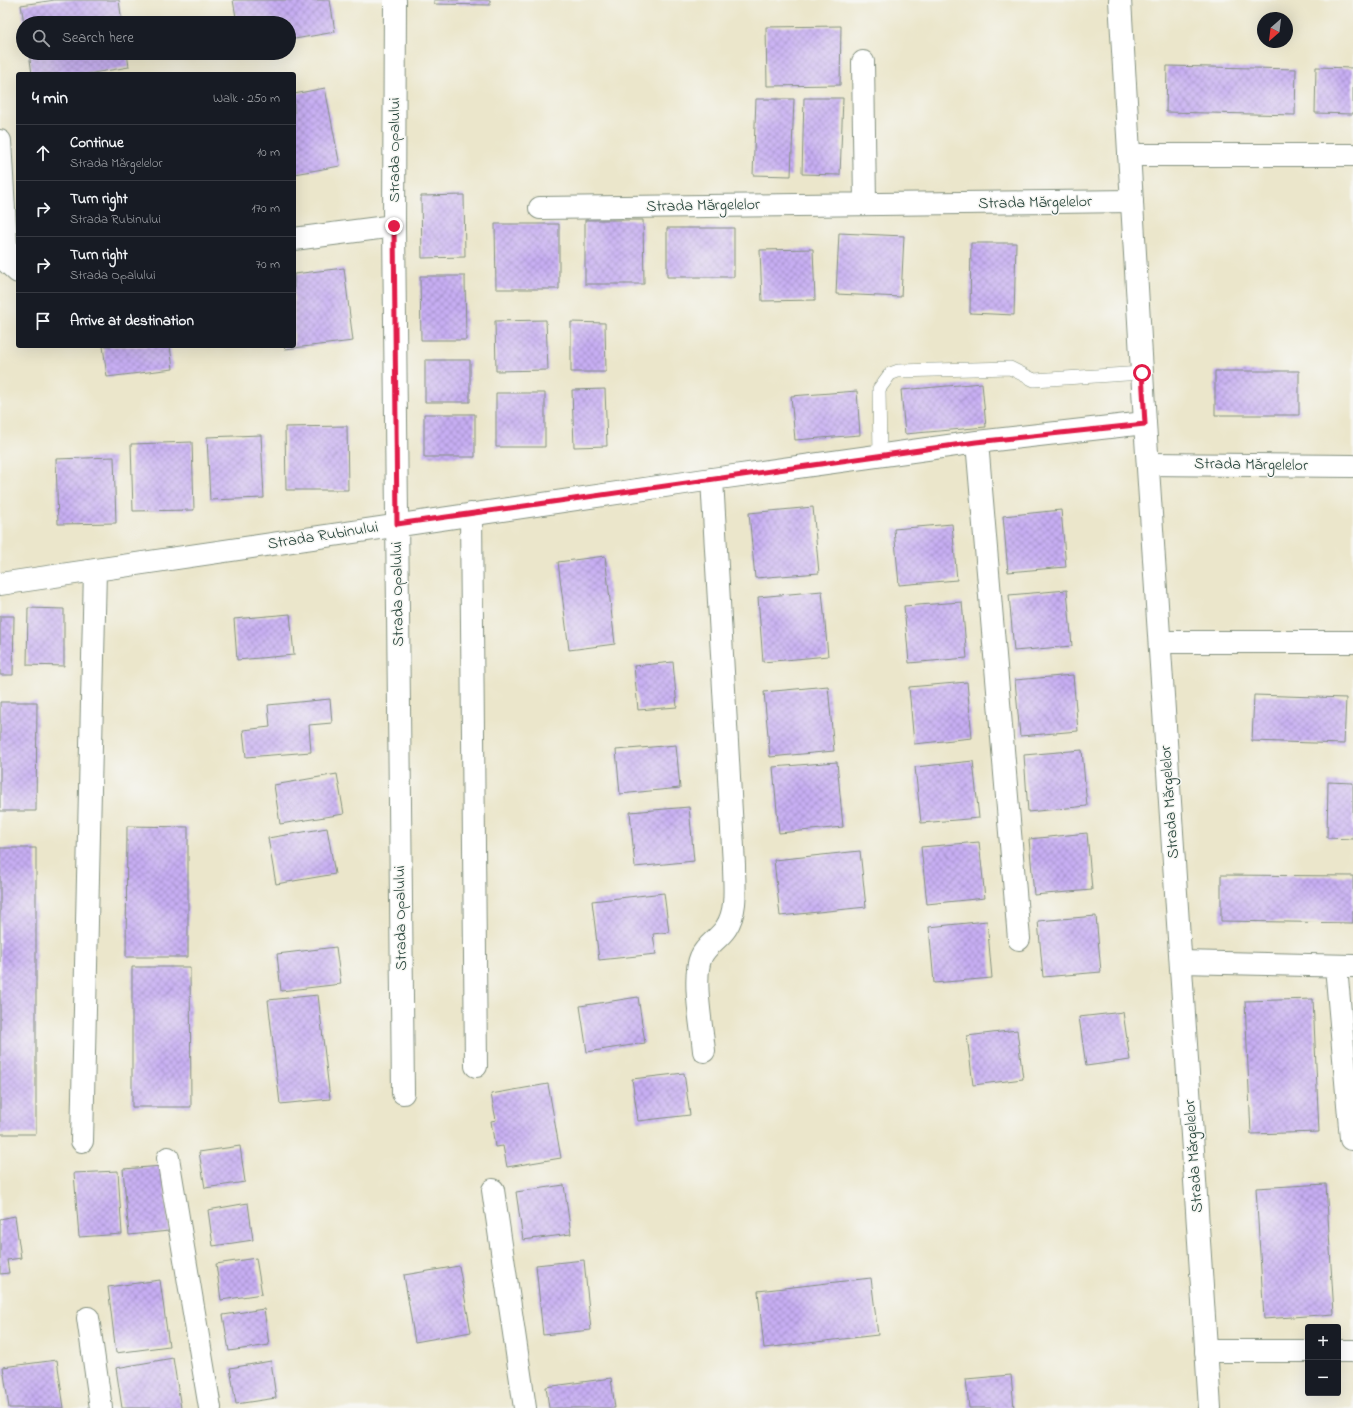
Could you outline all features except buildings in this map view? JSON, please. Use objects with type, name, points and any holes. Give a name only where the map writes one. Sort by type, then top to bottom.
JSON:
[{"type":"street","name":"Strada Opalului","points":[[395,0],[394,226],[403,1093]]},
{"type":"street","name":"Strada Mărgelelor","points":[[1120,0],[1145,424],[1149,464],[1210,1408]]},
{"type":"street","points":[[863,62],[865,204]]},
{"type":"street","points":[[0,141],[7,262],[16,270]]},
{"type":"street","points":[[1129,155],[1353,155]]},
{"type":"street","name":"Strada Mărgelelor","points":[[540,208],[1132,201]]},
{"type":"street","points":[[296,239],[394,226]]},
{"type":"street","name":"Strada Rubinului","points":[[0,584],[397,524],[976,442],[1145,424]]},
{"type":"street","points":[[976,442],[1019,939]]},
{"type":"street","name":"Strada Mărgelelor","points":[[1149,464],[1353,466]]},
{"type":"street","points":[[704,1051],[697,971],[701,957],[711,942],[726,928],[734,905],[734,872],[712,479]]},
{"type":"street","points":[[471,514],[476,1066]]},
{"type":"street","points":[[82,1141],[96,570]]},
{"type":"street","points":[[1160,642],[1353,642]]},
{"type":"street","points":[[1181,962],[1345,966],[1351,1139]]},
{"type":"street","points":[[168,1158],[210,1408]]},
{"type":"street","points":[[493,1190],[525,1408]]},
{"type":"street","points":[[88,1318],[101,1408]]},
{"type":"street","points":[[1206,1351],[1305,1351]]},
{"type":"street","points":[[1341,1351],[1353,1352]]},
{"type":"lane","points":[[880,456],[879,389],[890,374],[898,371],[1010,368],[1034,380],[1142,373]]},
{"type":"route","points":[[394,226],[397,524],[976,442],[1145,424],[1142,373]]}]
